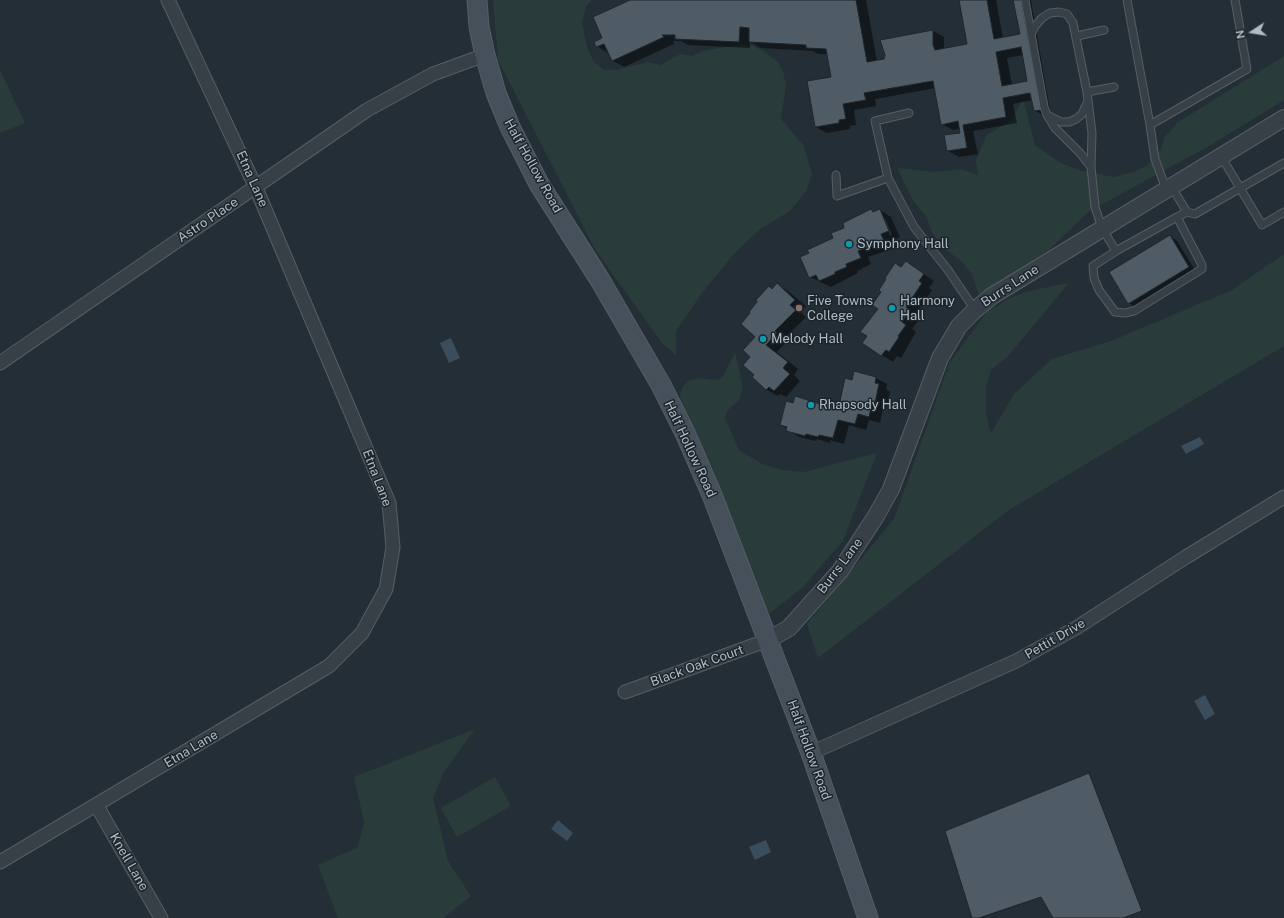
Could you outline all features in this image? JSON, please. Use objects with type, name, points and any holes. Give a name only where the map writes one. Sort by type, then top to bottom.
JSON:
[{"type":"main road","name":"Half Hollow Road","points":[[477,0],[479,27],[485,55],[496,93],[510,127],[540,184],[612,299],[661,385],[685,433],[712,494],[811,752],[868,918]]},
{"type":"street","name":"Etna Lane","points":[[0,862],[329,666],[362,633],[386,589],[393,547],[389,503],[256,188],[168,0]]},
{"type":"street","name":"Astro Place","points":[[0,363],[256,188],[367,110],[433,74],[485,55]]},
{"type":"street","name":"Burrs Lane","points":[[768,640],[789,628],[840,571],[876,516],[891,489],[940,358],[959,326],[974,310],[992,296],[1284,118]]},
{"type":"street","name":"Pettit Drive","points":[[811,752],[1016,661],[1076,628],[1284,497]]},
{"type":"street","name":"Black Oak Court","points":[[626,692],[768,640]]},
{"type":"street","name":"Knell Lane","points":[[96,806],[161,918]]},
{"type":"lane","points":[[1025,0],[1044,107],[1047,115],[1055,128],[1080,153],[1091,167]]},
{"type":"lane","points":[[1126,0],[1155,159],[1168,188],[1187,212],[1195,214],[1201,212],[1284,163]]},
{"type":"lane","points":[[1150,125],[1247,69],[1235,0]]},
{"type":"lane","points":[[1031,35],[1042,18],[1050,13],[1059,12],[1067,14],[1071,18],[1077,36],[1087,92],[1092,133],[1091,167],[1095,207],[1102,228],[1116,251]]},
{"type":"lane","points":[[1077,36],[1104,30]]},
{"type":"lane","points":[[1087,92],[1114,87]]},
{"type":"lane","points":[[1047,115],[1061,122],[1069,122],[1082,114],[1088,101]]},
{"type":"lane","points":[[909,113],[875,121],[888,178],[914,227],[948,270],[974,310]]},
{"type":"lane","points":[[1221,156],[1262,225],[1284,212]]},
{"type":"lane","points":[[836,175],[837,196],[888,178]]},
{"type":"lane","points":[[1177,217],[1202,265],[1202,269],[1134,311],[1124,313],[1115,312],[1099,290],[1094,278],[1093,266],[1116,251],[1177,217],[1187,212]]},
{"type":"green space","points":[[493,0],[592,0],[586,7],[582,23],[587,47],[594,62],[604,70],[616,70],[648,62],[661,65],[681,54],[692,56],[703,51],[742,44],[753,46],[764,51],[778,62],[783,71],[786,85],[781,119],[804,146],[812,174],[806,191],[790,211],[759,230],[733,255],[702,293],[676,331],[676,355],[662,343],[596,251],[498,60]]},
{"type":"green space","points":[[1284,56],[1284,100],[1211,145],[1088,212],[1049,250],[979,296],[972,274],[961,261],[944,248],[932,233],[927,218],[914,202],[897,168],[935,172],[960,169],[978,175],[976,160],[986,136],[1011,120],[1023,99],[1035,145],[1059,162],[1078,170],[1114,177],[1134,172],[1147,166],[1161,149],[1164,138],[1177,123]]},
{"type":"green space","points":[[0,70],[25,123],[0,133]]},
{"type":"green space","points":[[1284,254],[1284,346],[1009,510],[818,658],[807,624],[894,519],[950,362],[987,312],[1010,298],[1029,291],[1069,283],[1009,355],[991,370],[986,386],[986,415],[991,433],[1014,394],[1052,359],[1111,341],[1232,290]]},
{"type":"green space","points":[[735,352],[743,389],[739,400],[727,411],[725,418],[739,450],[762,464],[782,470],[804,472],[877,453],[843,541],[803,587],[769,614],[729,516],[681,409],[680,393],[684,385],[690,380],[700,378],[717,380],[723,377]]},
{"type":"green space","points":[[475,729],[444,772],[433,798],[448,861],[471,896],[443,918],[338,918],[318,865],[358,847],[364,822],[354,777]]},
{"type":"green space","points":[[495,777],[511,806],[457,837],[441,808]]},
{"type":"water","points":[[451,338],[460,358],[449,363],[440,343]]},
{"type":"water","points":[[1200,437],[1204,444],[1186,454],[1181,446]]},
{"type":"water","points":[[1205,695],[1215,714],[1205,720],[1194,701]]},
{"type":"water","points":[[558,820],[573,833],[567,841],[551,829]]},
{"type":"water","points":[[766,840],[771,852],[755,860],[749,847]]},
{"type":"building","points":[[630,0],[856,0],[867,62],[884,59],[885,55],[880,40],[933,30],[933,45],[935,50],[967,44],[959,0],[987,0],[994,39],[1020,34],[1013,0],[1021,0],[1041,110],[1034,111],[1030,93],[1003,98],[1006,117],[963,125],[967,148],[947,151],[944,135],[960,133],[958,121],[941,125],[933,81],[864,93],[866,100],[843,104],[846,119],[839,120],[839,123],[815,127],[807,81],[831,77],[826,49],[806,48],[806,45],[749,42],[749,28],[740,27],[739,42],[675,39],[675,35],[662,35],[664,37],[612,61],[604,44],[596,47],[594,42],[602,38],[593,17]],"holes":[[[1021,47],[1027,81],[1002,86],[996,52]]]},
{"type":"building","name":"Symphony Hall","points":[[871,209],[873,212],[880,209],[889,231],[881,234],[884,241],[858,251],[861,258],[846,264],[847,267],[835,272],[835,274],[819,281],[816,275],[809,278],[800,257],[809,253],[807,250],[833,238],[831,233],[844,228],[843,223]]},
{"type":"building","points":[[1170,235],[1189,267],[1128,304],[1109,272]]},
{"type":"building","name":"Harmony Hall","points":[[906,261],[924,274],[919,281],[922,283],[906,307],[910,310],[902,322],[906,325],[889,352],[886,350],[881,356],[862,343],[867,336],[860,332],[878,309],[872,305],[881,292],[879,290],[886,279],[885,278],[895,263],[901,267]]},
{"type":"building","name":"Melody Hall","points":[[777,283],[795,300],[790,305],[796,310],[775,331],[777,333],[766,345],[788,362],[783,368],[790,374],[774,391],[769,387],[766,390],[752,377],[754,375],[743,365],[750,357],[743,350],[755,337],[741,324],[757,302],[756,300],[769,286],[772,289]]},
{"type":"building","name":"Rhapsody Hall","points":[[854,371],[876,377],[875,383],[879,384],[875,403],[872,403],[869,417],[858,414],[855,424],[838,420],[833,438],[819,435],[818,437],[806,434],[805,436],[786,431],[787,427],[780,425],[786,401],[793,403],[795,396],[823,405],[823,402],[839,406],[845,378],[852,380]]},
{"type":"building","points":[[1089,773],[1142,911],[1123,918],[1053,918],[1041,897],[979,918],[972,918],[945,831]]},
{"type":"place","name":"Symphony Hall","points":[[849,244]]},
{"type":"place","name":"Five Towns College","points":[[799,308]]},
{"type":"place","name":"Harmony Hall","points":[[892,308]]},
{"type":"place","name":"Melody Hall","points":[[763,339]]},
{"type":"place","name":"Rhapsody Hall","points":[[811,405]]}]
